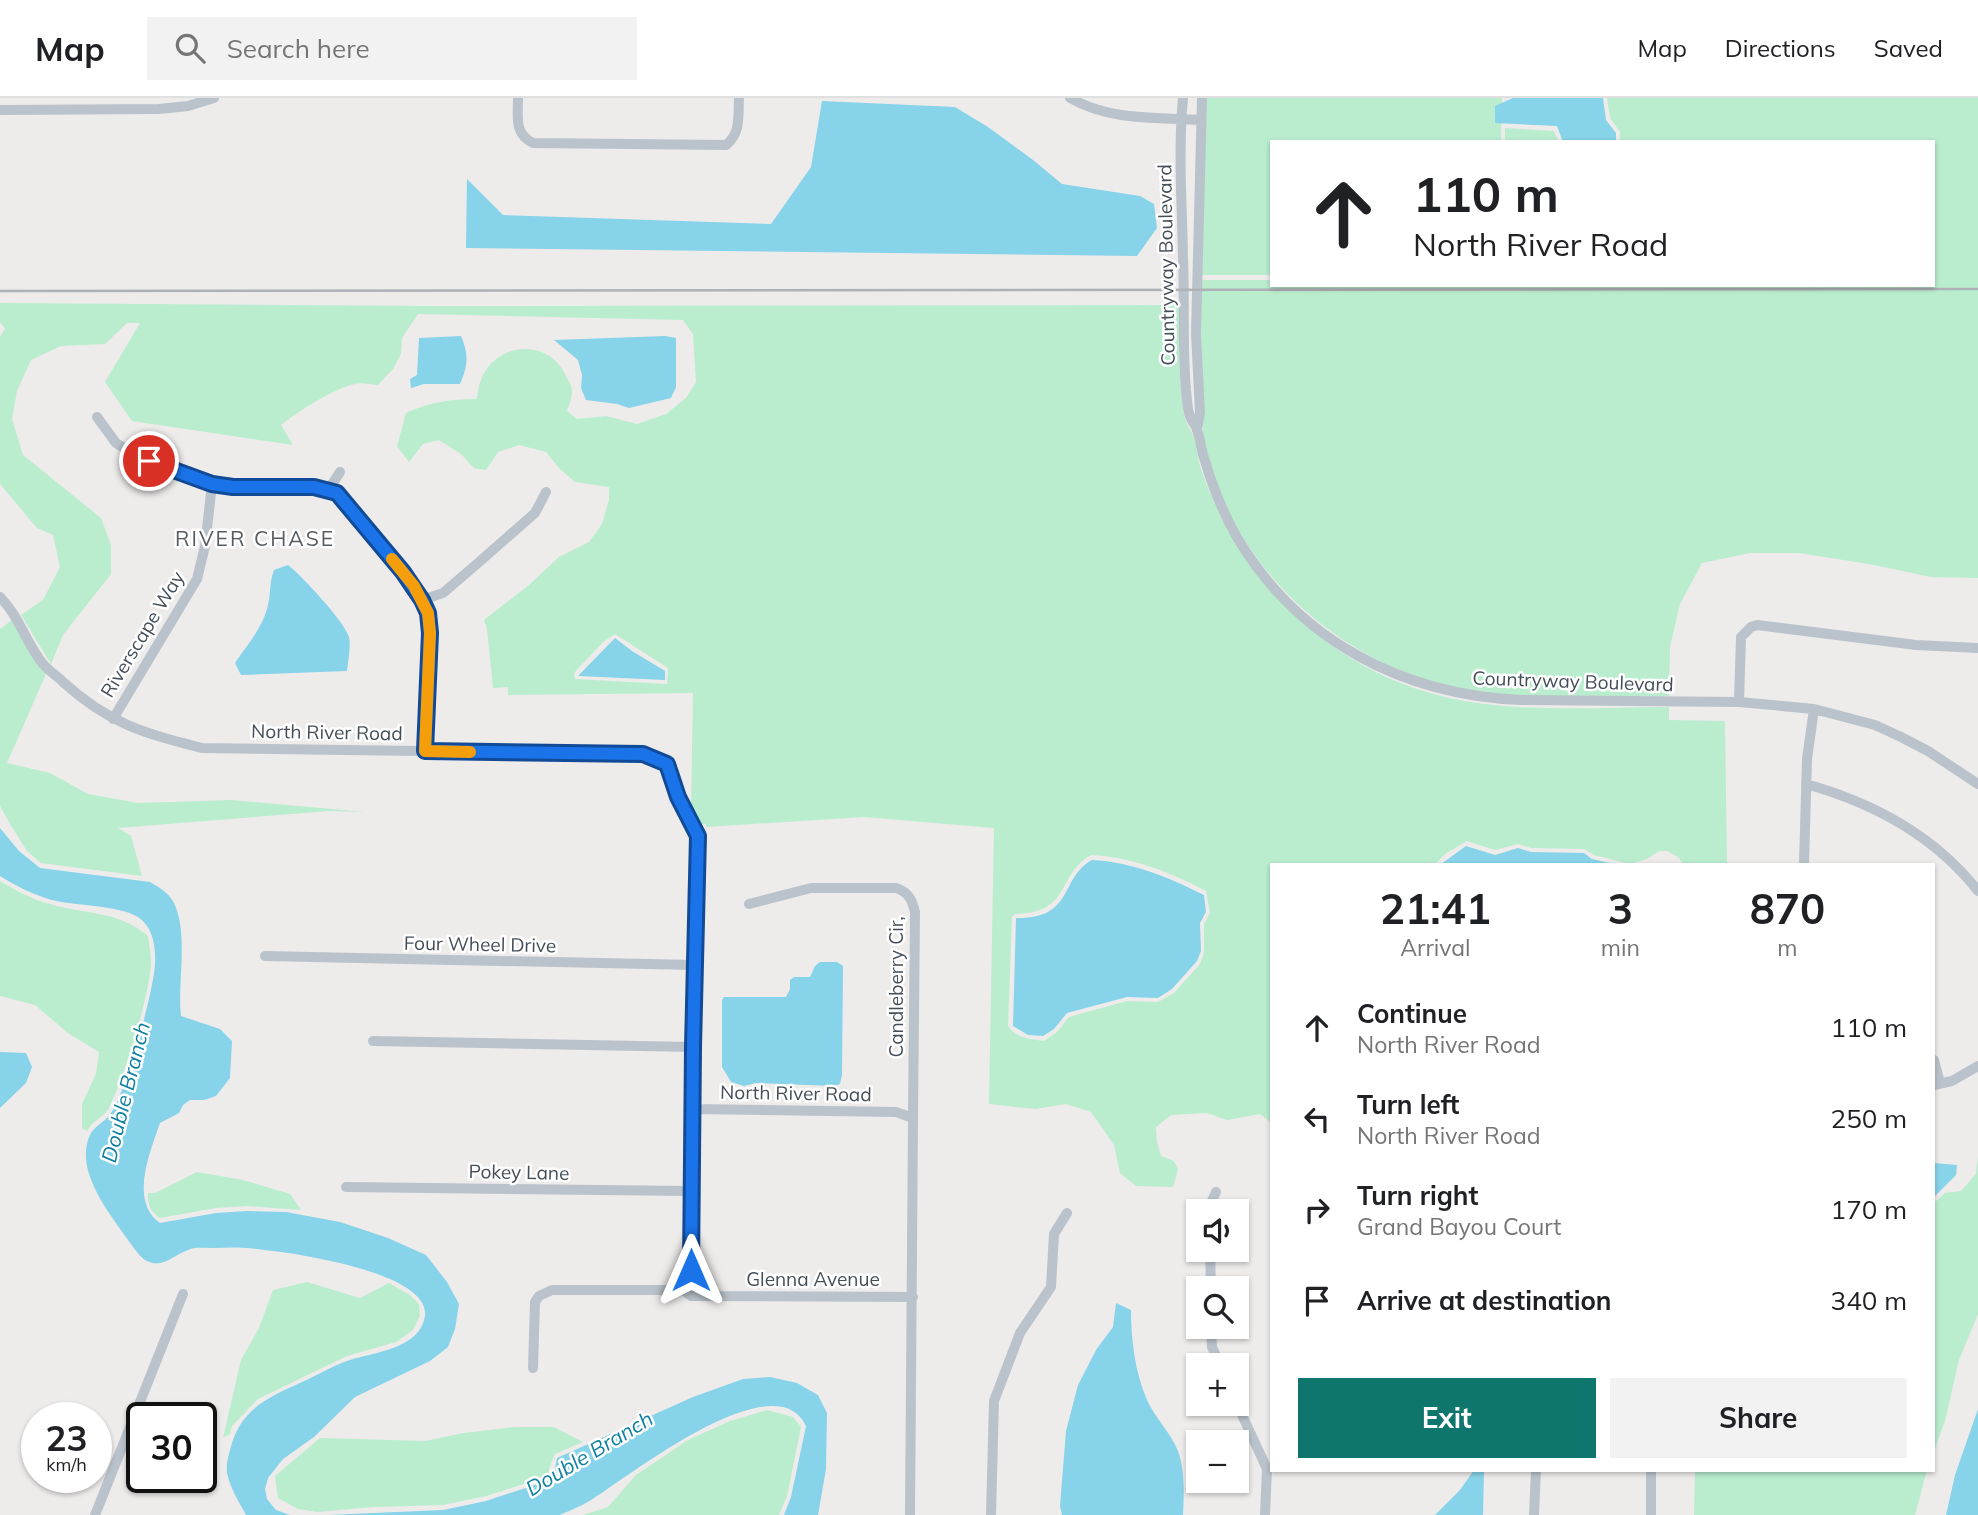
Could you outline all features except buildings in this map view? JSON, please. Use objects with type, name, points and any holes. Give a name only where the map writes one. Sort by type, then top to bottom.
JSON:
[{"type":"street","points":[[0,110],[159,109],[188,106],[214,98]]},
{"type":"street","points":[[518,98],[518,131],[524,139],[533,143],[726,145],[734,138],[738,129],[739,98]]},
{"type":"street","points":[[1070,98],[1095,111],[1114,115],[1200,120]]},
{"type":"street","name":"Countryway Boulevard","points":[[1183,98],[1181,119],[1185,375],[1189,416],[1197,429],[1203,458],[1239,539],[1274,588],[1328,637],[1374,664],[1440,690],[1491,699],[1740,702],[1814,709],[1866,722],[1901,737],[1928,751],[1978,784]]},
{"type":"street","name":"Countryway Boulevard","points":[[1197,429],[1200,412],[1196,334],[1202,98]]},
{"type":"street","points":[[97,417],[116,443],[132,453],[212,484],[233,487],[314,487],[337,493],[403,572],[428,613],[430,633],[425,751]]},
{"type":"street","points":[[328,489],[340,472]]},
{"type":"street","name":"Riverscape Way","points":[[113,719],[197,579],[205,546],[212,484]]},
{"type":"street","points":[[422,600],[443,593],[478,564],[535,513],[546,492]]},
{"type":"street","name":"North River Road","points":[[0,597],[9,606],[43,664],[83,701],[124,725],[202,748],[643,754],[667,764],[678,797],[698,836],[692,1109],[896,1112],[913,1118]]},
{"type":"street","points":[[1740,702],[1741,637],[1757,625],[1916,645],[1978,648]]},
{"type":"street","points":[[1804,863],[1809,735],[1814,709]]},
{"type":"street","points":[[1806,784],[1855,800],[1912,830],[1948,858],[1978,891]]},
{"type":"street","name":"Candleberry Cir,","points":[[749,904],[796,891],[824,887],[896,888],[909,896],[915,912],[913,1118]]},
{"type":"street","name":"Four Wheel Drive","points":[[265,956],[695,965]]},
{"type":"street","points":[[373,1041],[693,1047]]},
{"type":"street","points":[[1937,1084],[1952,1081],[1978,1066]]},
{"type":"street","points":[[691,1296],[692,1109]]},
{"type":"street","points":[[910,1515],[913,1118]]},
{"type":"street","name":"Pokey Lane","points":[[346,1187],[691,1191]]},
{"type":"street","points":[[1214,1199],[1216,1192]]},
{"type":"street","points":[[991,1515],[994,1401],[1020,1333],[1051,1287],[1054,1234],[1067,1213]]},
{"type":"street","name":"Glenna Avenue","points":[[533,1368],[535,1302],[546,1292],[561,1289],[683,1290],[691,1296],[913,1297]]},
{"type":"street","points":[[95,1515],[183,1294]]},
{"type":"street","points":[[1243,1416],[1270,1469],[1265,1515]]},
{"type":"street","points":[[1534,1515],[1536,1472]]},
{"type":"street","points":[[1651,1472],[1651,1515]]},
{"type":"green space","points":[[1206,98],[1502,98],[1501,140],[1270,140],[1270,275],[1202,275]]},
{"type":"green space","points":[[1607,98],[1978,98],[1978,578],[1931,577],[1799,553],[1750,553],[1702,563],[1680,604],[1670,647],[1669,696],[1517,696],[1468,690],[1420,678],[1375,659],[1333,633],[1295,602],[1263,565],[1236,524],[1215,480],[1203,433],[1202,280],[1270,280],[1270,287],[1935,287],[1935,140],[1620,140],[1620,132],[1610,118]]},
{"type":"green space","points":[[1505,128],[1554,131],[1558,140],[1505,140]]},
{"type":"green space","points":[[0,303],[438,306],[1179,303],[1182,400],[1200,467],[1227,529],[1273,593],[1302,622],[1366,667],[1403,684],[1441,696],[1469,702],[1525,707],[1669,707],[1669,720],[1725,721],[1727,863],[1682,863],[1667,851],[1659,851],[1647,859],[1626,863],[1594,855],[1584,849],[1531,848],[1518,844],[1495,850],[1467,841],[1445,854],[1436,863],[1270,863],[1270,1122],[1260,1114],[1227,1120],[1207,1113],[1171,1115],[1156,1127],[1161,1156],[1174,1161],[1178,1169],[1173,1187],[1136,1186],[1120,1173],[1114,1145],[1091,1112],[1066,1104],[1035,1109],[989,1104],[994,828],[864,817],[706,827],[706,824],[698,824],[691,810],[693,693],[508,695],[508,687],[493,688],[484,620],[529,585],[559,557],[589,542],[602,524],[609,500],[609,487],[575,482],[546,452],[519,445],[498,452],[486,470],[474,468],[461,454],[439,440],[423,444],[409,462],[397,446],[406,413],[440,402],[477,399],[487,368],[504,354],[524,349],[543,353],[559,365],[572,389],[567,411],[577,419],[606,416],[637,424],[666,414],[686,398],[696,382],[693,334],[683,320],[418,314],[402,338],[401,354],[393,369],[378,385],[358,383],[337,390],[281,425],[293,445],[132,421],[105,382],[140,323],[127,323],[105,344],[61,346],[31,360],[17,391],[12,419],[23,455],[101,518],[111,545],[111,574],[63,635],[51,664],[21,615],[43,600],[60,567],[53,535],[37,528],[0,484],[0,337],[5,329],[0,322]],"holes":[[[615,634],[668,668],[667,684],[575,679],[574,673],[603,642]],[[1091,855],[1150,867],[1206,891],[1210,913],[1204,924],[1204,953],[1200,964],[1174,993],[1158,1002],[1127,1001],[1069,1017],[1057,1032],[1044,1041],[1015,1033],[1008,1026],[1012,917],[1046,907],[1055,900],[1080,863]]]},
{"type":"green space","points":[[12,620],[39,667],[46,674],[7,763],[50,773],[88,794],[138,803],[231,800],[365,812],[329,811],[118,828],[131,836],[142,876],[41,863],[27,851],[0,806],[0,629]]},
{"type":"green space","points":[[0,881],[44,902],[113,917],[148,936],[150,977],[135,1036],[109,1108],[87,1131],[82,1128],[82,1104],[96,1074],[99,1052],[68,1033],[35,1005],[0,996]]},
{"type":"green space","points":[[1978,1156],[1978,1314],[1959,1360],[1945,1421],[1935,1448],[1935,1202],[1945,1193],[1961,1191],[1976,1174]]},
{"type":"green space","points":[[197,1172],[243,1180],[290,1194],[301,1210],[247,1206],[216,1208],[160,1218],[154,1213],[149,1204],[148,1193],[155,1193]]},
{"type":"green space","points":[[307,1282],[360,1298],[389,1283],[410,1295],[419,1304],[420,1315],[413,1330],[396,1342],[347,1356],[258,1399],[232,1426],[230,1434],[223,1438],[241,1360],[259,1328],[273,1290]]},
{"type":"green space","points":[[767,1410],[793,1417],[801,1427],[787,1496],[779,1515],[583,1515],[608,1507],[636,1475],[688,1440],[730,1421]]},
{"type":"green space","points":[[515,1427],[554,1427],[583,1442],[555,1454],[549,1476],[486,1496],[443,1505],[317,1512],[298,1509],[278,1498],[275,1476],[320,1438],[425,1441]]},
{"type":"green space","points":[[1695,1472],[1926,1472],[1915,1515],[1694,1515]]},
{"type":"water","points":[[1513,98],[1603,98],[1606,120],[1616,133],[1616,140],[1562,140],[1557,126],[1495,123],[1495,106]]},
{"type":"water","points":[[822,101],[955,107],[988,127],[1062,184],[1140,196],[1154,204],[1157,228],[1137,256],[466,248],[467,179],[503,215],[771,224],[811,167]]},
{"type":"water","points":[[461,336],[466,360],[460,384],[424,384],[411,388],[410,379],[417,375],[419,338]]},
{"type":"water","points":[[665,336],[676,338],[676,387],[671,398],[629,408],[586,400],[581,388],[582,375],[578,360],[554,340]]},
{"type":"water","points":[[288,565],[322,599],[346,630],[350,641],[347,671],[241,675],[235,663],[265,616],[274,570]]},
{"type":"water","points":[[615,638],[665,671],[665,680],[578,676]]},
{"type":"water","name":"Double Branch","points":[[0,828],[19,851],[40,868],[150,882],[167,893],[174,903],[181,929],[181,1016],[220,1029],[232,1041],[230,1078],[216,1096],[204,1100],[190,1100],[183,1105],[179,1113],[160,1123],[145,1176],[146,1202],[151,1214],[160,1223],[216,1213],[247,1211],[286,1212],[340,1222],[388,1238],[426,1255],[447,1282],[459,1304],[455,1329],[448,1347],[430,1361],[355,1397],[314,1437],[283,1459],[268,1478],[265,1489],[267,1499],[276,1510],[290,1515],[246,1515],[232,1489],[227,1467],[241,1424],[257,1407],[277,1394],[344,1362],[395,1347],[415,1336],[425,1316],[420,1300],[404,1286],[379,1275],[318,1258],[288,1253],[241,1248],[196,1248],[162,1263],[151,1263],[139,1254],[96,1191],[87,1168],[86,1156],[89,1138],[94,1129],[111,1113],[124,1085],[145,1017],[153,977],[154,944],[147,926],[130,913],[52,900],[25,890],[0,876]]},
{"type":"water","points":[[1466,846],[1495,855],[1518,848],[1531,852],[1584,853],[1592,859],[1610,863],[1442,863]]},
{"type":"water","points":[[1092,860],[1150,872],[1204,895],[1206,912],[1200,923],[1201,951],[1197,961],[1172,989],[1158,998],[1127,997],[1067,1013],[1054,1029],[1043,1036],[1028,1035],[1013,1026],[1016,918],[1035,917],[1048,912],[1064,896],[1074,877]]},
{"type":"water","points":[[820,962],[837,962],[843,966],[840,1084],[756,1083],[744,1086],[731,1082],[722,1067],[724,997],[786,997],[790,980],[794,977],[810,977]]},
{"type":"water","points":[[0,1052],[26,1053],[32,1067],[26,1083],[0,1108]]},
{"type":"water","points":[[1935,1163],[1957,1165],[1956,1175],[1935,1196]]},
{"type":"water","points":[[1116,1303],[1131,1310],[1134,1356],[1139,1378],[1150,1407],[1178,1451],[1183,1474],[1183,1515],[1062,1515],[1060,1506],[1066,1431],[1078,1385],[1096,1350],[1113,1327]]},
{"type":"water","name":"Double Branch","points":[[770,1377],[797,1383],[818,1395],[827,1413],[826,1469],[818,1515],[784,1515],[791,1497],[806,1426],[790,1409],[765,1406],[735,1414],[702,1429],[590,1501],[560,1515],[328,1515],[443,1510],[486,1501],[553,1479],[557,1458],[693,1397],[743,1379]]},
{"type":"water","points":[[1978,1409],[1978,1515],[1946,1515],[1955,1475]]},
{"type":"water","points":[[1473,1472],[1484,1472],[1483,1515],[1435,1515],[1460,1490]]},
{"type":"railway","points":[[0,291],[1978,289]]},
{"type":"slow traffic","points":[[392,559],[414,586],[428,613],[430,633],[425,751],[470,752]]},
{"type":"district","name":"RIVER CHASE","points":[[255,538]]},
{"type":"route","points":[[149,461],[212,484],[233,487],[314,487],[337,493],[414,586],[428,613],[430,633],[425,751],[643,754],[667,764],[678,797],[698,836],[691,1270]]}]
